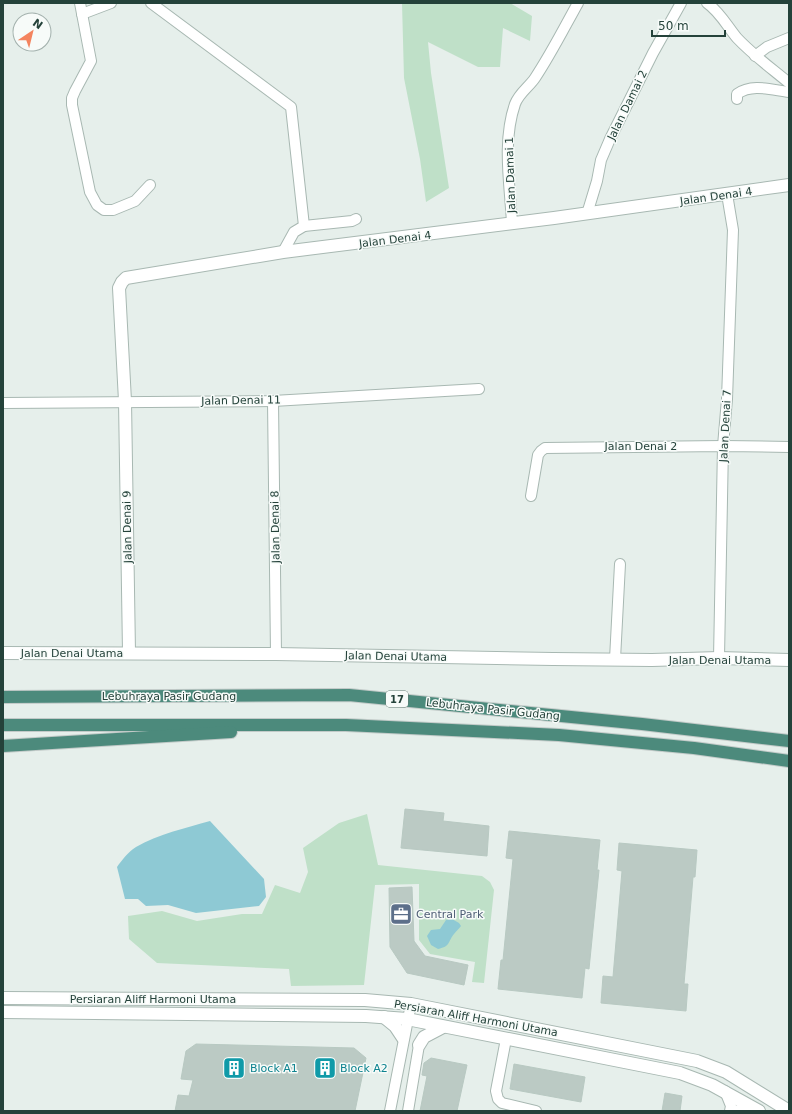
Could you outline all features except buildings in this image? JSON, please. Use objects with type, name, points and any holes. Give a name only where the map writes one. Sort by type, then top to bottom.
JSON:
[{"type":"highway","name":"Lebuhraya Pasir Gudang","points":[[3,697],[349,694],[642,724],[789,741]]},
{"type":"highway","name":"Lebuhraya Pasir Gudang","points":[[3,725],[346,725],[559,736],[694,748],[789,761]]},
{"type":"highway","points":[[3,746],[346,725]]},
{"type":"street","points":[[80,3],[91,61],[72,98],[72,106],[90,192],[97,205],[104,210],[113,210],[135,201],[150,185]]},
{"type":"street","points":[[82,14],[112,3]]},
{"type":"street","points":[[151,3],[291,107],[304,226]]},
{"type":"street","name":"Jalan Damai 1","points":[[512,223],[507,142],[515,102],[524,89],[534,79],[578,3]]},
{"type":"street","name":"Jalan Damai 2","points":[[587,214],[597,181],[601,160],[610,139],[653,53],[681,3]]},
{"type":"street","points":[[707,3],[714,8],[737,37],[755,56],[789,83]]},
{"type":"street","points":[[755,56],[767,47],[789,38]]},
{"type":"street","points":[[737,99],[737,94],[750,88],[789,92]]},
{"type":"street","name":"Jalan Denai 4","points":[[125,401],[119,288],[126,278],[132,276],[283,252],[587,214],[789,185]]},
{"type":"street","name":"Jalan Denai 7","points":[[719,658],[723,446],[727,399],[733,230],[727,194]]},
{"type":"street","points":[[283,252],[294,232],[304,226],[352,221],[356,219]]},
{"type":"street","name":"Jalan Denai 11","points":[[3,403],[273,401],[479,389]]},
{"type":"street","name":"Jalan Denai 9","points":[[125,401],[129,652]]},
{"type":"street","name":"Jalan Denai 8","points":[[273,401],[276,654]]},
{"type":"street","name":"Jalan Denai 2","points":[[531,496],[538,455],[545,448],[789,446]]},
{"type":"street","points":[[615,660],[620,564]]},
{"type":"street","name":"Jalan Denai Utama","points":[[3,653],[129,652],[615,660],[719,658],[789,660]]},
{"type":"street","name":"Persiaran Aliff Harmoni Utama","points":[[3,998],[364,1000],[411,1004],[697,1061],[726,1072],[789,1111]]},
{"type":"street","points":[[390,1111],[403,1038],[411,1004]]},
{"type":"street","name":"Persiaran Aliff Harmoni Utama","points":[[3,1012],[366,1016],[407,1020],[680,1073],[725,1091],[756,1110]]},
{"type":"street","points":[[384,1018],[395,1026],[403,1038]]},
{"type":"street","points":[[408,1111],[419,1045],[424,1037],[444,1027]]},
{"type":"street","points":[[506,1039],[496,1091],[498,1099],[502,1103],[536,1111]]},
{"type":"street","points":[[725,1091],[731,1106],[730,1111]]},
{"type":"street","points":[[736,1111],[745,1108],[756,1110]]},
{"type":"green space","points":[[402,3],[510,3],[532,16],[530,41],[503,28],[500,67],[478,67],[428,42],[431,73],[449,188],[426,202],[420,159],[404,78]]},
{"type":"green space","points":[[367,814],[378,865],[482,876],[490,882],[494,890],[484,983],[472,982],[475,962],[430,954],[419,940],[419,884],[375,885],[364,985],[291,986],[289,969],[157,963],[129,939],[128,916],[162,911],[197,921],[242,914],[262,914],[275,885],[300,893],[308,872],[303,848],[339,823]]},
{"type":"water","points":[[210,821],[264,879],[266,897],[259,906],[196,913],[168,905],[146,906],[138,899],[125,899],[117,867],[130,851],[145,842],[163,835]]},
{"type":"water","points":[[452,919],[461,926],[448,944],[445,947],[438,949],[431,945],[427,936],[431,930],[440,929],[446,920]]},
{"type":"place","name":"Central Park","points":[[401,914]]},
{"type":"place","name":"Block A1","points":[[234,1068]]},
{"type":"place","name":"Block A2","points":[[325,1068]]}]
